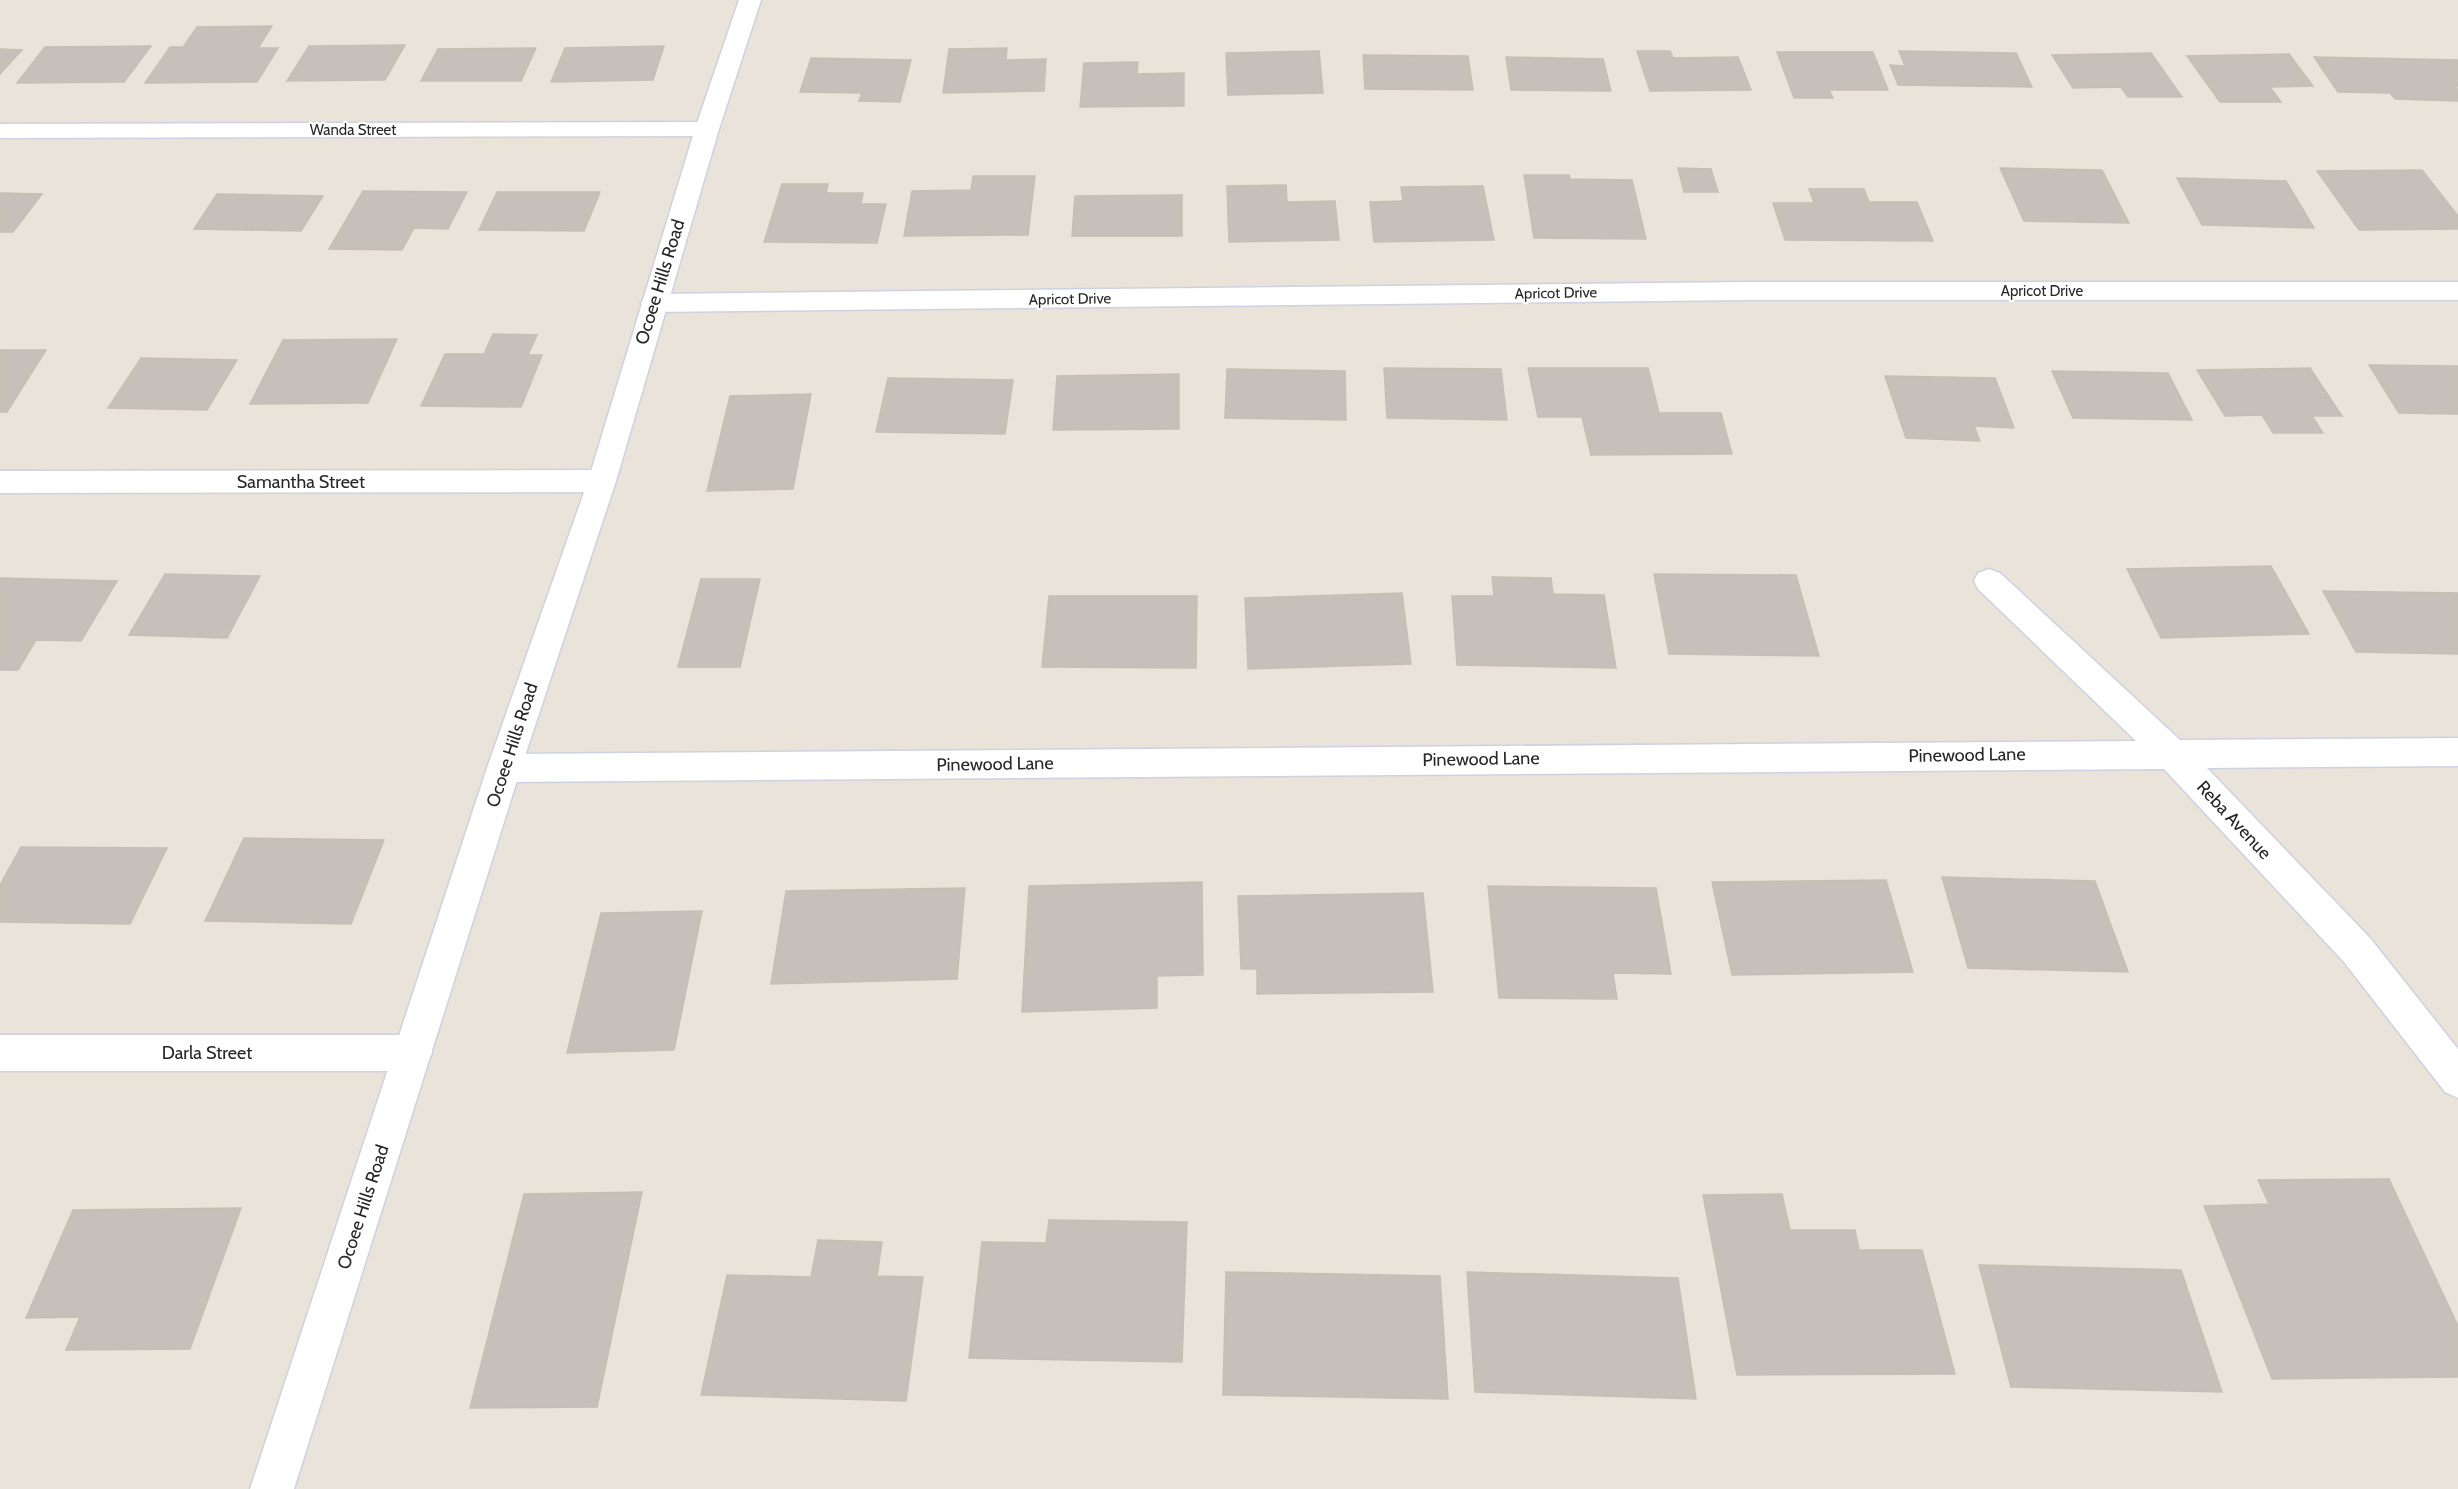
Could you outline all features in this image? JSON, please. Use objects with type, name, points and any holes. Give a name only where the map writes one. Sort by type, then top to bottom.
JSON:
[{"type":"street","name":"Ocoee Hills Road","points":[[272,1489],[504,768],[602,481],[707,129],[750,0]]},
{"type":"street","name":"Wanda Street","points":[[0,131],[707,129]]},
{"type":"street","name":"Apricot Drive","points":[[654,303],[1746,291],[2458,291]]},
{"type":"street","name":"Samantha Street","points":[[0,482],[602,481]]},
{"type":"street","name":"Reba Avenue","points":[[1989,581],[2171,753],[2357,950],[2458,1079]]},
{"type":"street","name":"Pinewood Lane","points":[[504,768],[2458,752]]},
{"type":"street","name":"Darla Street","points":[[0,1053],[413,1053]]},
{"type":"building","points":[[272,26],[258,48],[278,48],[257,82],[145,83],[170,47],[183,47],[197,27]]},
{"type":"building","points":[[405,45],[385,80],[287,81],[309,46]]},
{"type":"building","points":[[151,46],[124,82],[17,83],[45,47]]},
{"type":"building","points":[[664,46],[653,80],[551,82],[565,48]]},
{"type":"building","points":[[536,48],[521,81],[421,81],[438,49]]},
{"type":"building","points":[[1007,48],[1006,60],[1046,59],[1044,91],[943,93],[949,49]]},
{"type":"building","points":[[0,49],[22,50],[0,74]]},
{"type":"building","points":[[1319,51],[1323,93],[1228,95],[1226,53]]},
{"type":"building","points":[[1637,51],[1670,51],[1673,58],[1738,57],[1751,90],[1650,91]]},
{"type":"building","points":[[1899,51],[2016,53],[2032,87],[1898,85],[1890,65],[1905,66]]},
{"type":"building","points":[[1777,52],[1873,52],[1888,90],[1829,90],[1833,98],[1794,98]]},
{"type":"building","points":[[2151,53],[2182,97],[2128,97],[2121,87],[2073,88],[2052,55]]},
{"type":"building","points":[[2289,54],[2313,86],[2270,87],[2281,102],[2220,102],[2187,56]]},
{"type":"building","points":[[1363,55],[1468,56],[1473,90],[1365,89]]},
{"type":"building","points":[[1506,57],[1603,59],[1611,91],[1511,90]]},
{"type":"building","points":[[2314,57],[2458,60],[2458,86],[2455,86],[2458,90],[2458,101],[2395,99],[2390,93],[2338,92]]},
{"type":"building","points":[[811,58],[911,60],[900,102],[859,101],[862,93],[800,92]]},
{"type":"building","points":[[1138,62],[1137,74],[1184,73],[1184,106],[1080,107],[1084,63]]},
{"type":"building","points":[[1678,168],[1711,169],[1718,192],[1684,192]]},
{"type":"building","points":[[2000,168],[2102,170],[2129,223],[2024,221]]},
{"type":"building","points":[[2422,170],[2458,216],[2458,229],[2359,230],[2317,171]]},
{"type":"building","points":[[1524,175],[1569,175],[1570,179],[1632,180],[1646,239],[1534,238]]},
{"type":"building","points":[[973,176],[1035,176],[1028,235],[904,236],[912,191],[971,190]]},
{"type":"building","points":[[2177,178],[2286,181],[2314,228],[2202,225]]},
{"type":"building","points":[[782,184],[828,184],[826,193],[863,193],[861,204],[886,204],[877,243],[764,242]]},
{"type":"building","points":[[1286,185],[1287,202],[1335,201],[1339,240],[1229,242],[1227,186]]},
{"type":"building","points":[[1483,186],[1494,240],[1374,242],[1370,202],[1403,201],[1401,187]]},
{"type":"building","points":[[1809,189],[1864,189],[1869,202],[1917,202],[1933,241],[1785,240],[1773,203],[1814,203]]},
{"type":"building","points":[[363,191],[467,192],[448,229],[414,228],[402,250],[329,249]]},
{"type":"building","points":[[497,192],[600,192],[584,231],[479,230]]},
{"type":"building","points":[[0,193],[42,194],[13,232],[0,232]]},
{"type":"building","points":[[217,194],[323,196],[301,231],[194,229]]},
{"type":"building","points":[[1182,195],[1182,236],[1072,236],[1075,196]]},
{"type":"building","points":[[493,334],[537,335],[528,355],[542,355],[521,407],[421,406],[445,354],[484,354]]},
{"type":"building","points":[[397,339],[368,403],[250,404],[283,340]]},
{"type":"building","points":[[0,350],[46,350],[7,412],[0,412]]},
{"type":"building","points":[[141,358],[237,360],[207,410],[108,408]]},
{"type":"building","points":[[2369,365],[2458,366],[2458,414],[2399,413]]},
{"type":"building","points":[[1384,368],[1501,369],[1507,420],[1387,418]]},
{"type":"building","points":[[1528,368],[1648,368],[1659,413],[1721,413],[1732,454],[1591,455],[1582,417],[1538,417]]},
{"type":"building","points":[[2310,368],[2342,416],[2312,416],[2323,433],[2273,433],[2262,415],[2225,416],[2197,370]]},
{"type":"building","points":[[1227,369],[1345,371],[1346,420],[1225,418]]},
{"type":"building","points":[[2052,371],[2168,373],[2192,420],[2073,418]]},
{"type":"building","points":[[1179,374],[1179,429],[1053,430],[1057,376]]},
{"type":"building","points":[[1885,376],[1995,378],[2014,428],[1974,426],[1980,441],[1906,438]]},
{"type":"building","points":[[888,378],[1013,380],[1005,434],[876,432]]},
{"type":"building","points":[[811,394],[793,489],[707,491],[730,396]]},
{"type":"building","points":[[2271,566],[2309,634],[2161,638],[2127,569]]},
{"type":"building","points":[[165,574],[260,576],[227,638],[129,635]]},
{"type":"building","points":[[1654,574],[1796,575],[1819,656],[1669,654]]},
{"type":"building","points":[[1492,577],[1551,578],[1553,594],[1604,595],[1616,668],[1457,665],[1452,596],[1494,596]]},
{"type":"building","points":[[0,578],[117,581],[81,641],[36,640],[18,670],[0,670]]},
{"type":"building","points":[[701,579],[760,579],[740,667],[678,667]]},
{"type":"building","points":[[2323,591],[2458,593],[2458,654],[2356,652]]},
{"type":"building","points":[[1402,593],[1411,664],[1248,669],[1245,598]]},
{"type":"building","points":[[1049,596],[1197,596],[1196,668],[1042,667]]},
{"type":"building","points":[[244,838],[384,840],[351,924],[205,921]]},
{"type":"building","points":[[21,847],[167,848],[130,924],[0,922],[0,885]]},
{"type":"building","points":[[1942,877],[2095,881],[2128,972],[1968,968]]},
{"type":"building","points":[[1886,880],[1913,972],[1732,975],[1712,882]]},
{"type":"building","points":[[1202,882],[1203,975],[1157,976],[1157,1008],[1022,1012],[1029,886]]},
{"type":"building","points":[[1488,886],[1656,888],[1671,974],[1613,973],[1617,999],[1499,998]]},
{"type":"building","points":[[965,888],[957,979],[771,984],[786,891]]},
{"type":"building","points":[[1423,893],[1433,992],[1257,994],[1257,969],[1241,969],[1238,896]]},
{"type":"building","points":[[702,911],[674,1050],[567,1053],[601,913]]},
{"type":"building","points":[[2389,1179],[2458,1326],[2458,1377],[2272,1379],[2204,1206],[2269,1204],[2258,1180]]},
{"type":"building","points":[[642,1192],[597,1407],[470,1408],[524,1194]]},
{"type":"building","points":[[1782,1194],[1790,1230],[1855,1230],[1859,1250],[1922,1250],[1955,1374],[1737,1375],[1703,1195]]},
{"type":"building","points":[[241,1208],[190,1349],[66,1350],[80,1317],[26,1318],[73,1210]]},
{"type":"building","points":[[1049,1220],[1187,1222],[1182,1362],[969,1358],[982,1242],[1046,1243]]},
{"type":"building","points":[[818,1240],[882,1242],[877,1276],[923,1277],[906,1401],[701,1395],[727,1275],[811,1277]]},
{"type":"building","points":[[1979,1265],[2181,1270],[2222,1392],[2011,1387]]},
{"type":"building","points":[[1226,1272],[1440,1276],[1448,1399],[1223,1395]]},
{"type":"building","points":[[1467,1272],[1678,1278],[1696,1399],[1475,1392]]}]
